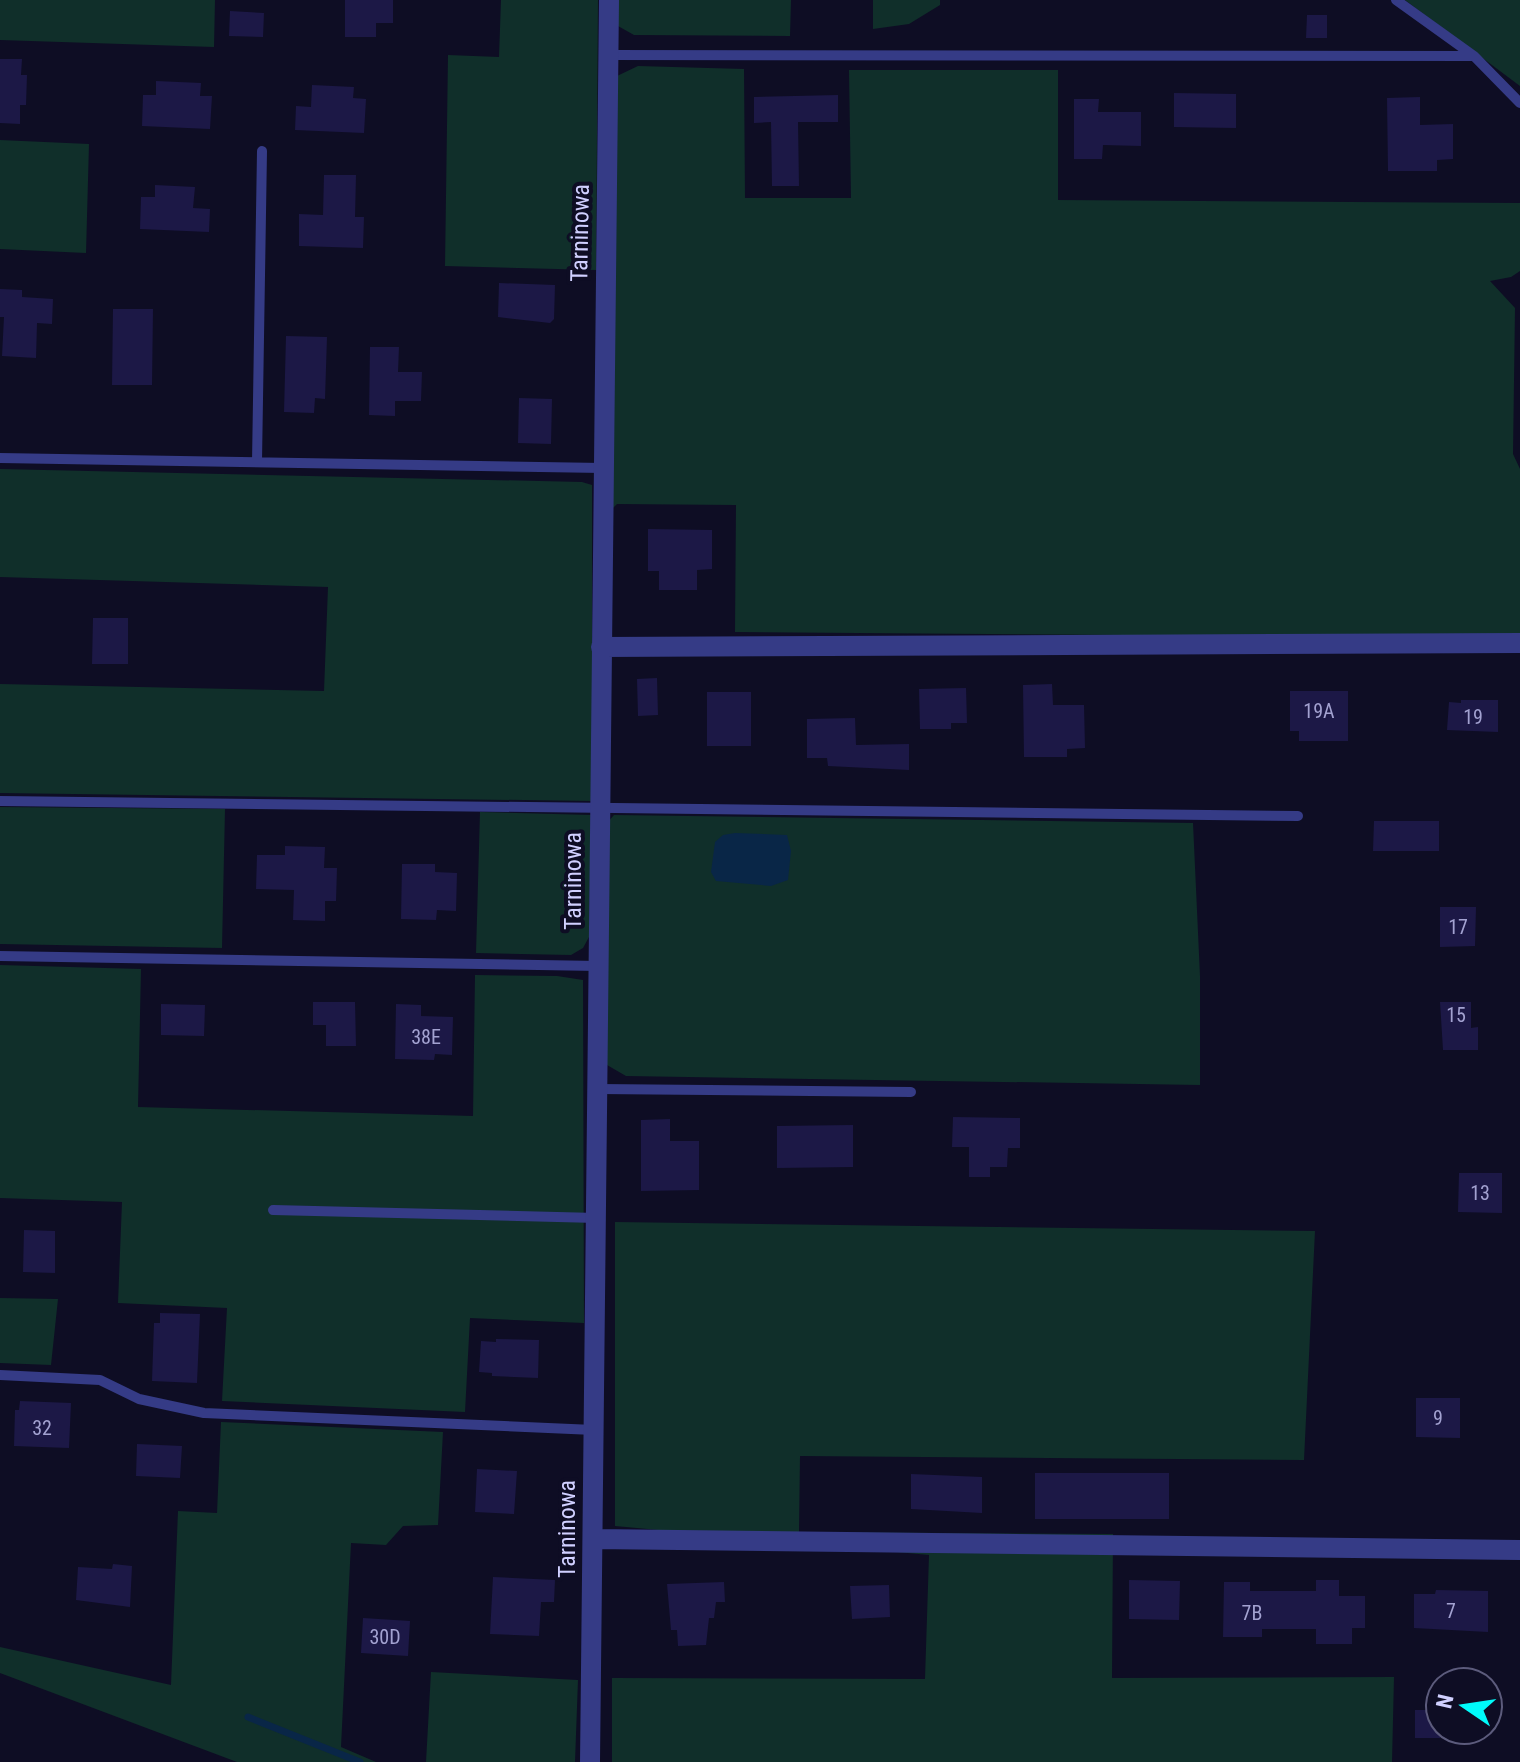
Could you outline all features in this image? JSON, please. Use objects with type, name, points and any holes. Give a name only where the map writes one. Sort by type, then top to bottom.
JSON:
[{"type":"street","name":"Tarninowa","points":[[590,1762],[609,0]]},
{"type":"street","points":[[601,647],[1520,643]]},
{"type":"street","points":[[594,1539],[1520,1550]]},
{"type":"lane","points":[[1396,0],[1474,56],[1520,103]]},
{"type":"lane","points":[[608,55],[1474,56]]},
{"type":"lane","points":[[257,462],[262,151]]},
{"type":"lane","points":[[0,458],[603,468]]},
{"type":"lane","points":[[0,801],[1298,816]]},
{"type":"lane","points":[[0,956],[599,966]]},
{"type":"lane","points":[[598,1089],[911,1092]]},
{"type":"lane","points":[[273,1210],[597,1218]]},
{"type":"lane","points":[[0,1375],[100,1380],[139,1399],[204,1413],[594,1430]]},
{"type":"green space","points":[[0,0],[215,0],[214,47],[0,40]]},
{"type":"green space","points":[[501,0],[598,0],[596,270],[445,266],[448,55],[499,57]]},
{"type":"green space","points":[[618,0],[791,0],[790,36],[634,35],[618,26]]},
{"type":"green space","points":[[873,0],[940,0],[940,5],[909,24],[873,29]]},
{"type":"green space","points":[[1405,0],[1520,0],[1520,86]]},
{"type":"green space","points":[[638,66],[744,69],[745,198],[851,198],[849,70],[1058,70],[1058,200],[1520,203],[1520,271],[1511,277],[1490,281],[1515,308],[1513,454],[1520,469],[1520,638],[735,632],[736,505],[617,504],[612,509],[617,76]]},
{"type":"green space","points":[[0,140],[89,144],[86,253],[0,249]]},
{"type":"green space","points":[[0,469],[582,482],[592,485],[592,801],[0,793],[0,684],[324,691],[328,587],[0,577]]},
{"type":"green space","points":[[0,807],[225,809],[222,948],[0,944]]},
{"type":"green space","points":[[480,812],[591,815],[589,937],[583,948],[571,955],[476,953]]},
{"type":"green space","points":[[614,815],[1193,823],[1200,976],[1200,1085],[626,1076],[607,1065],[607,823]]},
{"type":"green space","points":[[0,965],[141,969],[138,1107],[473,1116],[475,975],[557,976],[583,980],[584,1323],[470,1318],[465,1412],[222,1401],[227,1308],[118,1303],[122,1202],[0,1198]]},
{"type":"green space","points":[[615,1222],[1315,1231],[1304,1460],[800,1456],[799,1532],[1113,1534],[1112,1678],[1394,1677],[1392,1762],[612,1762],[612,1678],[925,1679],[929,1555],[615,1526]]},
{"type":"green space","points":[[0,1298],[58,1299],[51,1365],[0,1363]]},
{"type":"green space","points":[[221,1422],[443,1432],[438,1525],[403,1526],[386,1545],[351,1543],[341,1747],[376,1762],[237,1762],[0,1673],[0,1647],[171,1685],[178,1511],[217,1513]]},
{"type":"green space","points":[[431,1672],[578,1680],[575,1762],[426,1762]]},
{"type":"water","points":[[723,835],[787,835],[791,851],[788,880],[771,886],[716,881],[711,872],[715,842]]},
{"type":"building","points":[[345,0],[393,0],[393,23],[376,23],[376,37],[345,37]]},
{"type":"building","points":[[230,11],[264,13],[263,37],[229,36]]},
{"type":"building","points":[[1307,15],[1327,15],[1327,38],[1306,38]]},
{"type":"building","points":[[0,59],[22,59],[21,75],[27,75],[26,105],[20,105],[20,124],[0,123]]},
{"type":"building","points":[[156,81],[201,83],[200,96],[212,96],[210,129],[142,126],[143,95],[156,95]]},
{"type":"building","points":[[312,85],[354,87],[353,98],[366,99],[364,133],[295,130],[296,106],[311,107]]},
{"type":"building","points":[[1174,93],[1236,94],[1236,128],[1174,127]]},
{"type":"building","points":[[838,95],[838,122],[798,122],[799,186],[772,186],[771,122],[754,123],[754,97]]},
{"type":"building","points":[[1420,97],[1420,125],[1453,124],[1453,159],[1437,160],[1437,171],[1388,171],[1387,98]]},
{"type":"building","points":[[1074,99],[1099,99],[1098,112],[1141,112],[1141,146],[1103,145],[1102,159],[1074,159]]},
{"type":"building","points":[[324,175],[356,175],[355,217],[364,217],[363,248],[299,246],[299,214],[323,215]]},
{"type":"building","points":[[155,185],[195,187],[193,208],[210,209],[209,232],[140,229],[141,197],[155,197]]},
{"type":"building","points":[[499,283],[555,285],[554,319],[550,323],[498,317]]},
{"type":"building","points":[[0,289],[22,290],[22,297],[53,299],[52,324],[37,323],[36,358],[2,356],[4,317],[0,317]]},
{"type":"building","points":[[113,309],[153,309],[152,385],[112,385]]},
{"type":"building","points":[[286,336],[327,337],[325,399],[315,398],[314,413],[284,412]]},
{"type":"building","points":[[370,347],[399,347],[398,372],[422,372],[421,401],[395,401],[395,416],[369,415]]},
{"type":"building","points":[[519,398],[552,399],[551,444],[518,443]]},
{"type":"building","points":[[648,529],[712,530],[712,569],[697,570],[697,590],[659,590],[659,571],[648,571]]},
{"type":"building","points":[[93,618],[128,618],[128,664],[92,664]]},
{"type":"building","points":[[657,678],[658,715],[638,716],[637,679]]},
{"type":"building","points":[[1052,684],[1053,705],[1084,705],[1085,748],[1067,749],[1067,757],[1024,757],[1023,685]]},
{"type":"building","points":[[966,688],[967,723],[951,723],[951,729],[920,729],[919,689]]},
{"type":"building","points":[[1290,691],[1348,691],[1348,741],[1299,741],[1299,731],[1290,731]]},
{"type":"building","points":[[707,692],[751,692],[751,746],[707,746]]},
{"type":"building","points":[[1461,700],[1498,700],[1498,732],[1447,730],[1449,702],[1461,703]]},
{"type":"building","points":[[855,718],[856,745],[909,744],[909,770],[828,766],[827,758],[807,758],[807,719]]},
{"type":"building","points":[[1374,821],[1439,821],[1439,851],[1373,851]]},
{"type":"building","points":[[285,846],[325,847],[324,868],[337,868],[336,901],[325,901],[325,921],[293,920],[294,890],[256,889],[257,855],[285,855]]},
{"type":"building","points":[[402,864],[435,864],[435,872],[457,873],[456,911],[437,910],[436,920],[401,919]]},
{"type":"building","points":[[1440,907],[1476,907],[1475,946],[1440,947]]},
{"type":"building","points":[[313,1002],[355,1002],[356,1046],[326,1046],[326,1025],[313,1025]]},
{"type":"building","points":[[1440,1002],[1471,1002],[1471,1028],[1478,1027],[1478,1050],[1443,1050]]},
{"type":"building","points":[[161,1004],[205,1005],[204,1036],[161,1035]]},
{"type":"building","points":[[396,1004],[421,1005],[421,1016],[453,1017],[452,1055],[435,1054],[434,1060],[395,1059]]},
{"type":"building","points":[[953,1117],[1020,1118],[1020,1148],[1008,1148],[1007,1167],[990,1167],[990,1177],[969,1177],[969,1147],[952,1147]]},
{"type":"building","points":[[670,1119],[670,1141],[699,1141],[699,1190],[641,1191],[641,1120]]},
{"type":"building","points":[[853,1125],[853,1167],[777,1168],[777,1126]]},
{"type":"building","points":[[1459,1173],[1502,1173],[1502,1213],[1458,1212]]},
{"type":"building","points":[[24,1230],[55,1231],[55,1273],[23,1272]]},
{"type":"building","points":[[160,1313],[200,1314],[197,1383],[152,1381],[154,1323],[160,1323]]},
{"type":"building","points":[[496,1339],[539,1340],[538,1378],[492,1376],[492,1373],[479,1372],[481,1341],[496,1342]]},
{"type":"building","points":[[1416,1398],[1460,1398],[1460,1438],[1416,1437]]},
{"type":"building","points":[[20,1401],[71,1403],[69,1448],[14,1446],[15,1410],[19,1410]]},
{"type":"building","points":[[137,1444],[182,1446],[180,1478],[136,1476]]},
{"type":"building","points":[[477,1469],[517,1471],[514,1514],[475,1512]]},
{"type":"building","points":[[1035,1473],[1169,1473],[1169,1519],[1035,1519]]},
{"type":"building","points":[[911,1474],[982,1477],[982,1513],[911,1509]]},
{"type":"building","points":[[113,1564],[132,1566],[130,1607],[76,1600],[78,1567],[112,1569]]},
{"type":"building","points":[[493,1577],[555,1580],[554,1602],[541,1602],[539,1636],[490,1634]]},
{"type":"building","points":[[1129,1580],[1180,1581],[1179,1620],[1129,1619]]},
{"type":"building","points":[[1316,1580],[1339,1580],[1339,1596],[1365,1596],[1365,1628],[1352,1628],[1352,1644],[1316,1644],[1316,1629],[1262,1629],[1262,1637],[1223,1637],[1224,1582],[1250,1582],[1250,1591],[1316,1591]]},
{"type":"building","points":[[724,1582],[725,1602],[716,1602],[714,1618],[709,1618],[706,1645],[678,1646],[677,1630],[671,1630],[667,1584]]},
{"type":"building","points":[[889,1585],[890,1617],[852,1619],[850,1586]]},
{"type":"building","points":[[1436,1590],[1488,1591],[1488,1632],[1414,1628],[1414,1594],[1435,1594]]},
{"type":"building","points":[[363,1618],[410,1621],[408,1656],[361,1653]]},
{"type":"building","points":[[1415,1710],[1424,1710],[1424,1738],[1415,1738]]},
{"type":"waterway","points":[[248,1717],[360,1762]]}]
